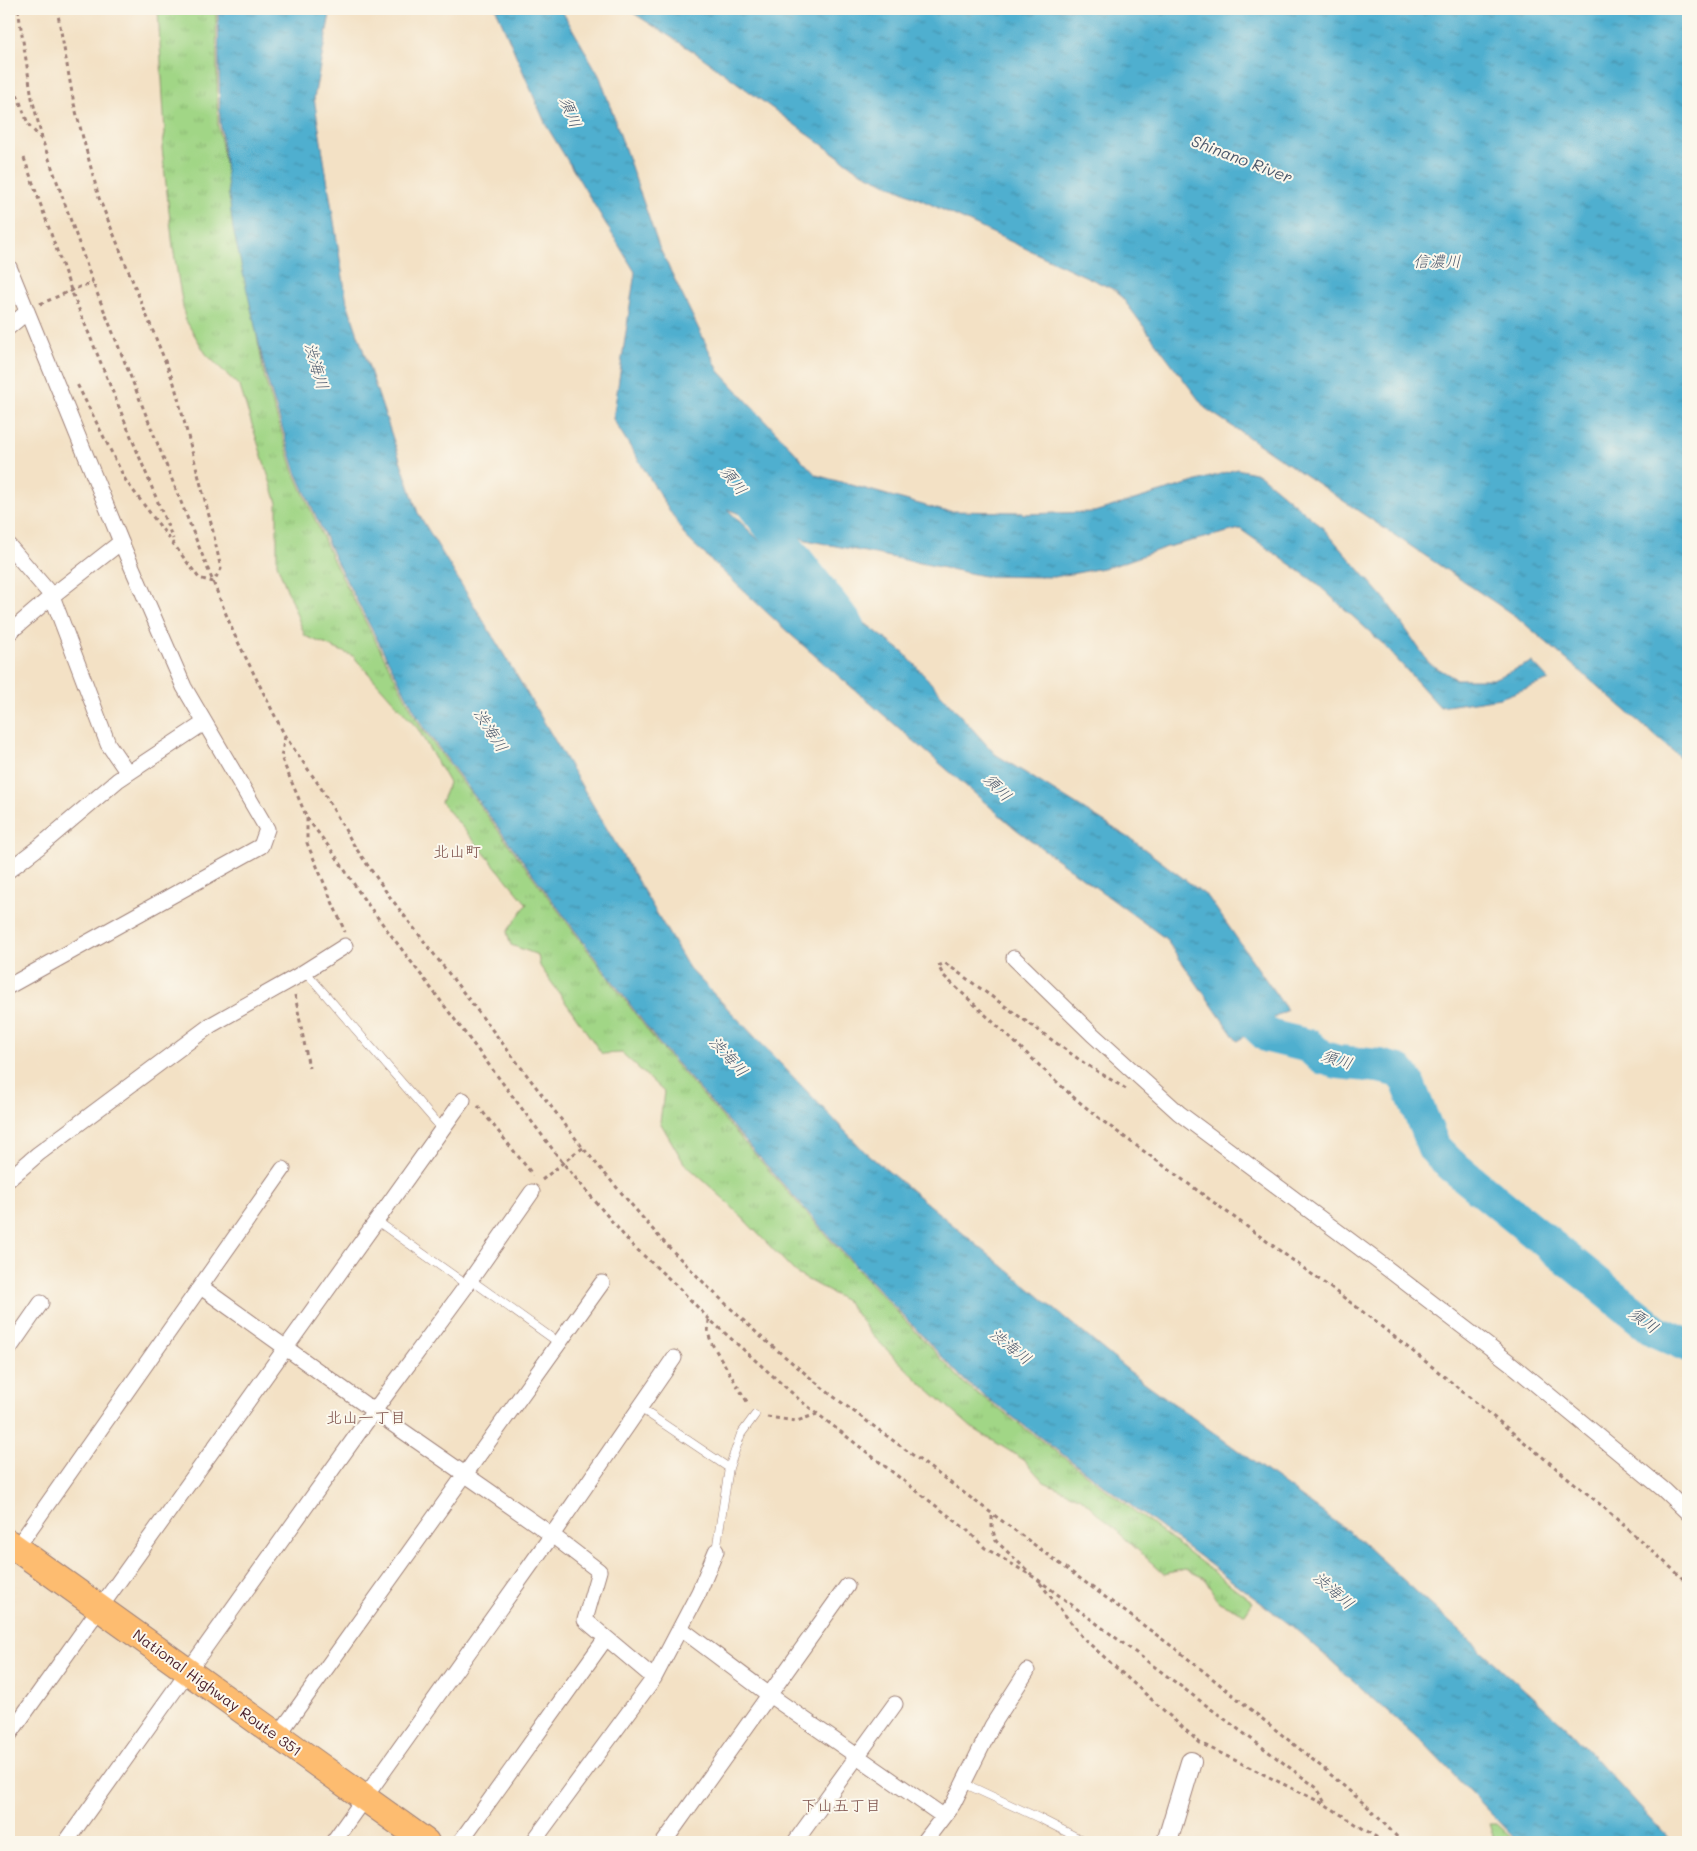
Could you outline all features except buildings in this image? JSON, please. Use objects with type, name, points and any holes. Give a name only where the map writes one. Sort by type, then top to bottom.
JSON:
[{"type":"highway","name":"National Highway Route 351","points":[[11,1550],[100,1608],[277,1737],[426,1842]]},
{"type":"street","points":[[9,267],[31,309],[121,542],[184,687],[267,830],[261,846],[9,986]]},
{"type":"street","points":[[9,327],[31,309]]},
{"type":"street","points":[[9,633],[52,596],[121,542]]},
{"type":"street","points":[[9,546],[52,596],[108,744],[128,773]]},
{"type":"street","points":[[9,870],[128,773],[204,722]]},
{"type":"street","points":[[9,1179],[38,1154],[211,1025],[292,980],[345,946]]},
{"type":"street","points":[[1014,958],[1092,1034],[1179,1113],[1509,1362],[1664,1490],[1688,1513]]},
{"type":"street","points":[[9,1735],[463,1100]]},
{"type":"street","points":[[11,1550],[201,1287],[283,1169]]},
{"type":"street","points":[[66,1842],[532,1192]]},
{"type":"street","points":[[277,1737],[602,1283]]},
{"type":"street","points":[[201,1287],[552,1535],[599,1571],[585,1620],[654,1678]]},
{"type":"street","points":[[9,1349],[41,1303]]},
{"type":"street","points":[[332,1842],[366,1798],[552,1535],[674,1358]]},
{"type":"street","points":[[533,1842],[654,1678],[705,1578],[716,1551]]},
{"type":"street","points":[[664,1842],[847,1586]]},
{"type":"street","points":[[680,1628],[768,1694],[943,1816]]},
{"type":"street","points":[[460,1842],[606,1638]]},
{"type":"street","points":[[924,1842],[953,1804],[992,1726],[1027,1671]]},
{"type":"street","points":[[795,1842],[895,1704]]},
{"type":"street","points":[[1167,1842],[1191,1762]]},
{"type":"lane","points":[[305,971],[442,1129]]},
{"type":"lane","points":[[377,1221],[560,1343]]},
{"type":"lane","points":[[640,1408],[729,1468]]},
{"type":"lane","points":[[716,1551],[729,1468],[741,1434],[755,1415]]},
{"type":"lane","points":[[964,1783],[1086,1842]]},
{"type":"path","points":[[18,9],[32,98],[43,142],[93,283],[234,634],[285,736],[321,788],[355,847],[390,897],[584,1148],[660,1238],[760,1336],[830,1394],[992,1516],[1181,1653],[1323,1768],[1369,1808],[1402,1842]]},
{"type":"path","points":[[57,9],[74,104],[99,198],[174,382],[212,527],[221,569],[213,582]]},
{"type":"path","points":[[9,72],[28,124],[43,142]]},
{"type":"path","points":[[24,158],[71,290],[175,544]]},
{"type":"path","points":[[31,309],[71,290],[93,283]]},
{"type":"path","points":[[74,378],[126,481],[199,578],[213,582]]},
{"type":"path","points":[[285,736],[281,757],[307,818],[363,898],[563,1163],[631,1244],[678,1286],[709,1320],[800,1402],[967,1530],[985,1548],[1037,1579],[1083,1638],[1200,1743],[1326,1805],[1384,1842]]},
{"type":"path","points":[[307,818],[307,843],[345,932],[345,946]]},
{"type":"path","points":[[1129,1091],[1084,1063],[945,962],[938,966],[944,976],[1078,1101],[1358,1308],[1435,1368],[1601,1505],[1688,1582]]},
{"type":"path","points":[[292,980],[309,1068]]},
{"type":"path","points":[[463,1100],[470,1096],[539,1182],[584,1148]]},
{"type":"path","points":[[709,1320],[708,1333],[712,1344],[755,1415],[797,1421],[817,1414]]},
{"type":"path","points":[[992,1516],[992,1527],[996,1541],[1037,1579],[1316,1788],[1326,1805]]},
{"type":"green space","points":[[158,9],[216,9],[218,125],[265,379],[294,472],[334,562],[421,727],[657,1043],[839,1250],[965,1384],[1253,1602],[1245,1614],[1219,1602],[1204,1578],[1185,1569],[1164,1574],[1081,1498],[1044,1482],[1024,1460],[971,1427],[922,1384],[873,1336],[846,1301],[797,1274],[724,1199],[684,1163],[660,1122],[664,1092],[622,1053],[602,1054],[540,966],[538,955],[511,945],[507,932],[527,904],[441,802],[449,783],[418,729],[353,656],[305,636],[277,564],[277,503],[240,387],[206,354],[185,319],[173,247],[162,148],[165,133]]},
{"type":"green space","points":[[1489,1824],[1496,1824],[1516,1842],[1495,1842]]},
{"type":"water","name":"渋海川","points":[[218,9],[331,9],[314,98],[347,302],[418,513],[689,968],[865,1152],[1129,1371],[1355,1536],[1568,1729],[1672,1842],[1518,1842],[1423,1743],[1292,1626],[966,1382],[840,1249],[658,1042],[423,727],[336,561],[296,472],[267,379],[233,229],[220,122]]},
{"type":"water","points":[[496,9],[561,9],[600,77],[659,247],[719,371],[816,475],[944,511],[1023,512],[1023,514],[1094,512],[1237,469],[1259,474],[1322,527],[1385,599],[1429,663],[1456,679],[1493,679],[1532,662],[1549,680],[1500,698],[1440,707],[1382,643],[1315,582],[1240,529],[1167,547],[1113,566],[1087,571],[1054,577],[984,576],[806,540],[727,509],[768,549],[904,653],[995,754],[1131,839],[1208,897],[1287,1010],[1237,1041],[1165,938],[1017,830],[790,634],[686,537],[613,419],[635,272],[546,125]]},
{"type":"water","name":"信濃川","points":[[627,9],[1688,9],[1688,764],[1518,618],[1205,408],[1117,291],[857,170],[699,55]]},
{"type":"waterway","name":"須川","points":[[741,489],[847,625]]},
{"type":"waterway","name":"須川","points":[[1235,988],[1253,1022],[1268,1036],[1309,1046],[1321,1057],[1338,1062],[1379,1066],[1399,1071],[1407,1081],[1434,1148],[1449,1163],[1656,1331],[1688,1345]]},
{"type":"district","name":"北山町","points":[[457,851]]},
{"type":"district","name":"北山一丁目","points":[[366,1417]]},
{"type":"district","name":"下山五丁目","points":[[841,1805]]},
{"type":"water label","name":"Shinano River","points":[[1242,159]]}]
